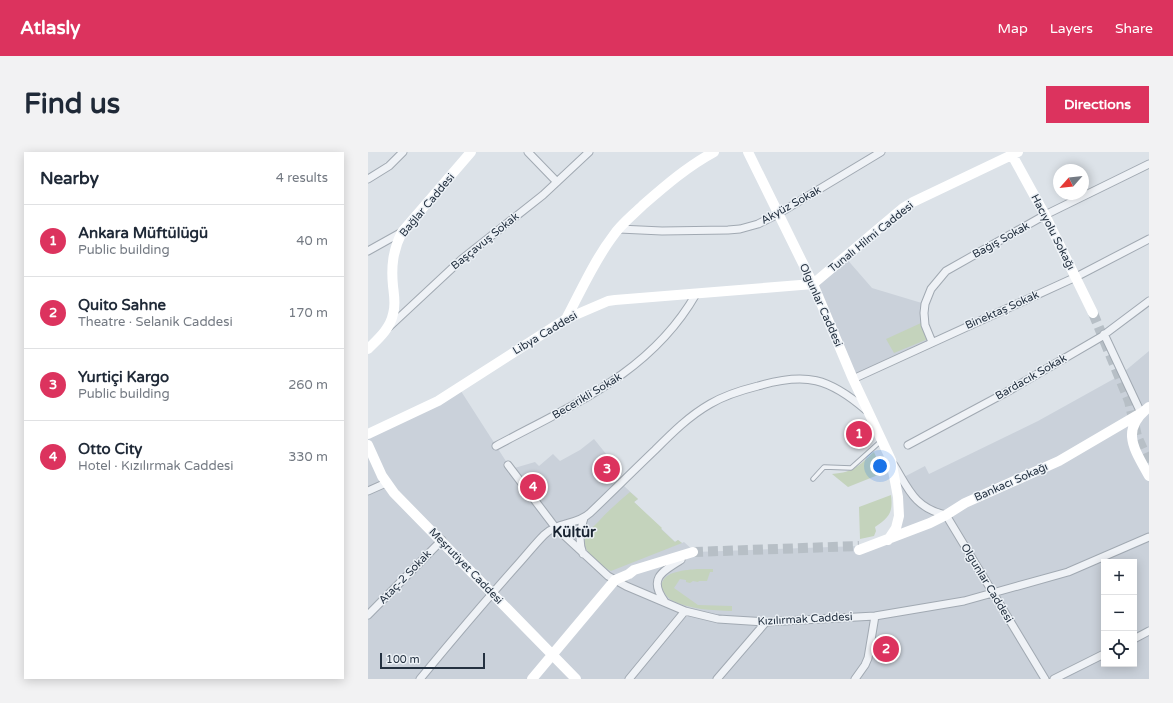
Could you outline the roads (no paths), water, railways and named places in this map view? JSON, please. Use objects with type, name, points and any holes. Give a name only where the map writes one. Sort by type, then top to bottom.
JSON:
[{"type":"main road","name":"Bağlar Caddesi","points":[[368,349],[384,333],[393,316],[394,301],[392,262],[395,248],[402,232],[471,152]]},
{"type":"main road","points":[[566,318],[612,236],[652,197],[695,163],[714,152]]},
{"type":"main road","name":"Olgunlar Caddesi","points":[[748,152],[813,284],[867,412],[891,460],[898,497],[899,516],[896,528],[888,540]]},
{"type":"main road","name":"Hacıyolu Sokağı","points":[[1013,153],[1076,277],[1093,314]]},
{"type":"main road","name":"Tunalı Hilmi Caddesi","points":[[813,284],[903,208],[1013,153]]},
{"type":"main road","name":"Libya Caddesi","points":[[368,434],[438,401],[566,318],[615,300],[813,284]]},
{"type":"main road","points":[[1145,410],[1133,425],[1132,437],[1133,447],[1149,476]]},
{"type":"main road","name":"Bankacı Sokağı","points":[[859,548],[888,540],[946,515],[965,503],[1059,461],[1145,410]]},
{"type":"main road","name":"Meşrutiyet Caddesi","points":[[368,445],[386,482],[576,679]]},
{"type":"main road","points":[[532,679],[615,580],[629,574],[634,570],[695,554],[681,560],[635,574],[629,574]]},
{"type":"street","points":[[368,179],[389,166],[403,152]]},
{"type":"street","points":[[528,152],[557,182]]},
{"type":"street","name":"Başçavuş Sokak","points":[[384,333],[462,259],[528,207],[589,152]]},
{"type":"street","name":"Akyüz Sokak","points":[[619,229],[662,231],[728,230],[740,229],[758,224],[778,214],[881,152]]},
{"type":"street","name":"Bağış Sokak","points":[[932,342],[925,325],[925,304],[931,289],[946,271],[1045,215],[1149,164]]},
{"type":"street","points":[[368,251],[402,232]]},
{"type":"street","name":"Binektaş Sokak","points":[[852,378],[1076,277],[1149,239]]},
{"type":"street","name":"Becerikli Sokak","points":[[496,446],[596,393],[625,373],[648,354],[671,331],[685,313],[696,294]]},
{"type":"street","name":"Bardacık Sokak","points":[[908,445],[1006,393],[1104,334],[1149,301]]},
{"type":"street","points":[[1104,334],[1145,410]]},
{"type":"street","points":[[420,679],[492,592],[544,535],[555,528],[584,518],[680,426],[702,409],[721,398],[790,378],[809,379],[825,383],[841,390],[867,412]]},
{"type":"street","name":"Olgunlar Caddesi","points":[[891,460],[910,492],[918,502],[930,510],[946,515],[1045,679]]},
{"type":"street","name":"Kızılırmak Caddesi","points":[[508,465],[555,528],[583,554],[615,580],[685,611],[718,619],[766,622],[875,616],[964,601],[1068,572],[1149,538]]},
{"type":"street","points":[[368,491],[386,482]]},
{"type":"street","points":[[583,554],[579,542],[584,518]]},
{"type":"street","name":"Ataç-2 Sokak","points":[[368,615],[442,540]]},
{"type":"street","points":[[666,603],[658,591],[658,578],[664,571],[681,560]]},
{"type":"street","points":[[629,679],[685,611]]},
{"type":"street","points":[[855,679],[868,658],[875,616]]},
{"type":"street","points":[[717,679],[766,622]]},
{"type":"street","points":[[1137,637],[1149,631]]},
{"type":"street","points":[[1054,679],[1101,656]]},
{"type":"lane","points":[[813,479],[824,467],[851,468],[881,440]]},
{"type":"tunnel","points":[[1093,313],[1129,401],[1137,436],[1149,463]]},
{"type":"tunnel","points":[[693,552],[859,546]]},
{"type":"place","name":"Ankara Müftülügü","points":[[859,434]]},
{"type":"place","name":"Yurtiçi Kargo","points":[[607,469]]},
{"type":"place","name":"Otto City","points":[[533,487]]},
{"type":"place","name":"Quito Sahne","points":[[886,649]]},
{"type":"district","name":"Kültür","points":[[574,532]]}]
